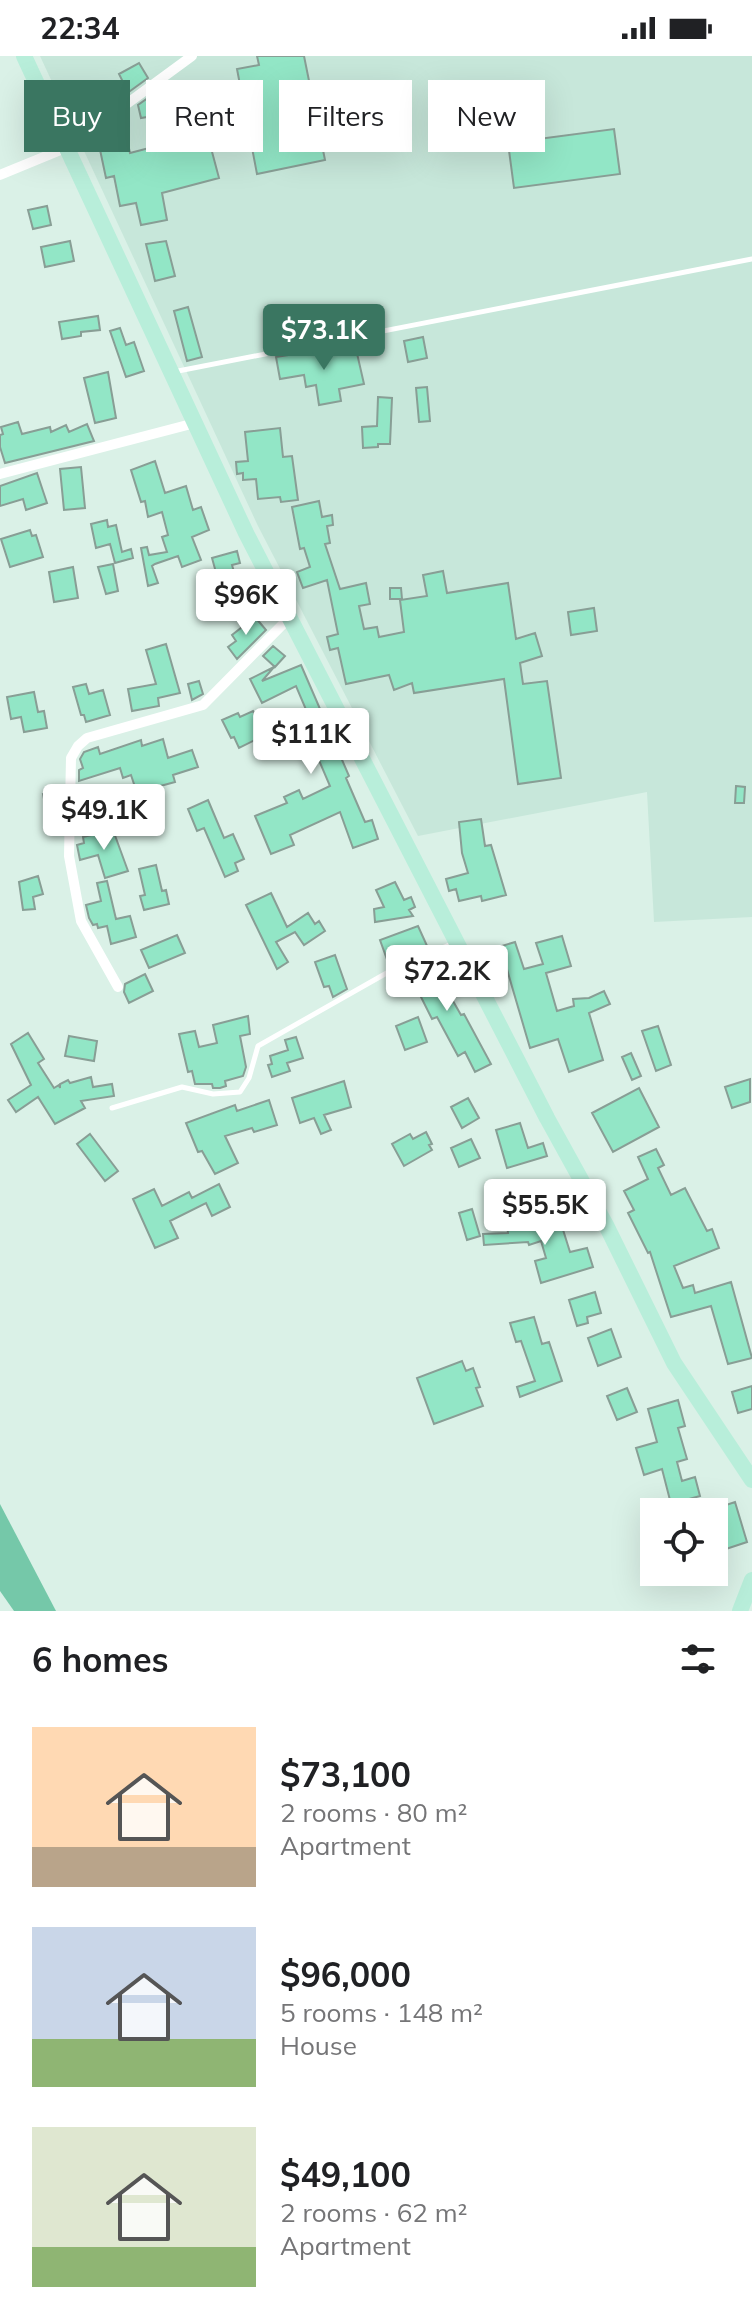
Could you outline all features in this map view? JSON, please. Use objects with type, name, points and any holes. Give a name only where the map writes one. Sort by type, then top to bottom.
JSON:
[{"type":"main road","points":[[24,56],[36,80]]},
{"type":"main road","points":[[70,152],[246,533],[456,942],[606,1225],[674,1363],[752,1480]]},
{"type":"main road","points":[[740,1611],[752,1580]]},
{"type":"street","points":[[130,102],[192,56]]},
{"type":"street","points":[[0,175],[56,152]]},
{"type":"street","points":[[0,474],[195,423]]},
{"type":"street","points":[[118,987],[81,921],[69,856],[71,758],[87,738],[203,705],[290,617]]},
{"type":"lane","points":[[172,372],[752,259]]},
{"type":"lane","points":[[112,1108],[182,1087],[213,1094],[240,1092],[249,1078],[258,1046],[399,966],[456,942]]},
{"type":"shaded area","points":[[40,56],[752,56],[752,917],[654,922],[647,792],[418,836],[258,526],[85,152],[130,152],[130,80],[51,80]]},
{"type":"shaded area","points":[[0,1504],[56,1611],[14,1611],[0,1591]]},
{"type":"building","points":[[257,56],[304,56],[309,80],[279,80],[279,152],[323,152],[325,160],[257,174],[253,152],[263,152],[263,80],[239,80],[237,69],[259,65]]},
{"type":"building","points":[[139,63],[148,78],[130,91],[130,80],[122,80],[119,74]]},
{"type":"building","points":[[146,99],[146,117],[141,118],[138,105]]},
{"type":"building","points":[[614,129],[620,174],[514,188],[509,152],[545,152],[545,138]]},
{"type":"building","points":[[146,149],[146,152],[212,152],[219,178],[162,193],[167,220],[141,225],[136,203],[120,206],[114,176],[106,178],[100,152],[130,153]]},
{"type":"building","points":[[47,206],[51,225],[33,229],[28,210]]},
{"type":"building","points":[[70,241],[74,261],[45,267],[41,247]]},
{"type":"building","points":[[166,241],[175,276],[155,281],[146,244]]},
{"type":"building","points":[[188,307],[202,357],[187,361],[174,311]]},
{"type":"building","points":[[98,316],[100,330],[81,332],[81,336],[62,339],[59,322]]},
{"type":"building","points":[[120,328],[126,345],[134,342],[144,371],[126,377],[110,331]]},
{"type":"building","points":[[423,337],[427,358],[408,362],[404,341]]},
{"type":"building","points":[[332,348],[333,355],[356,349],[364,384],[339,389],[341,401],[319,405],[316,385],[306,387],[304,375],[280,379],[276,357]]},
{"type":"building","points":[[108,372],[116,418],[95,423],[84,378]]},
{"type":"building","points":[[427,387],[430,421],[419,422],[416,388]]},
{"type":"building","points":[[378,397],[392,398],[390,444],[363,448],[362,427],[377,426]]},
{"type":"building","points":[[18,422],[22,434],[50,427],[51,432],[66,425],[69,432],[87,424],[94,441],[5,463],[0,447],[1,427]]},
{"type":"building","points":[[280,428],[283,457],[292,456],[298,500],[281,502],[280,497],[258,499],[256,479],[243,480],[243,473],[237,474],[236,462],[248,461],[245,432]]},
{"type":"building","points":[[155,461],[165,493],[186,486],[193,510],[201,507],[209,530],[192,537],[201,560],[182,567],[178,556],[155,564],[152,566],[158,583],[148,586],[141,548],[147,547],[149,555],[167,552],[162,537],[168,535],[162,512],[148,517],[145,501],[141,502],[131,470]]},
{"type":"building","points":[[81,467],[85,508],[64,510],[60,469]]},
{"type":"building","points":[[37,473],[47,503],[26,510],[23,499],[0,506],[0,486]]},
{"type":"building","points":[[319,501],[322,517],[332,515],[333,525],[327,526],[330,543],[325,544],[340,589],[366,583],[370,604],[359,606],[364,629],[377,627],[379,637],[404,632],[400,600],[427,596],[423,575],[443,571],[447,593],[508,583],[516,639],[535,633],[542,656],[520,663],[523,684],[547,681],[561,778],[518,784],[504,679],[414,693],[412,683],[394,690],[389,675],[346,684],[338,648],[330,650],[327,637],[338,634],[327,580],[303,588],[297,572],[310,567],[304,548],[300,549],[292,507]]},
{"type":"building","points":[[107,520],[108,527],[116,525],[122,552],[131,549],[133,558],[115,563],[110,544],[96,548],[91,524]]},
{"type":"building","points":[[30,530],[32,536],[36,535],[43,557],[10,567],[1,539]]},
{"type":"building","points":[[237,551],[240,563],[232,565],[240,593],[223,598],[212,558]]},
{"type":"building","points":[[113,564],[118,591],[106,594],[98,567]]},
{"type":"building","points":[[73,567],[78,598],[54,602],[49,572]]},
{"type":"building","points":[[390,588],[401,588],[402,599],[390,599]]},
{"type":"building","points":[[594,608],[597,631],[571,635],[568,612]]},
{"type":"building","points":[[255,617],[266,630],[237,659],[228,647],[236,641],[232,635]]},
{"type":"building","points":[[166,644],[180,693],[158,698],[159,706],[132,711],[128,689],[156,684],[146,650]]},
{"type":"building","points":[[273,646],[285,656],[275,667],[263,656]]},
{"type":"building","points":[[301,665],[349,776],[346,778],[365,822],[372,820],[378,839],[353,848],[340,812],[290,835],[294,845],[271,854],[255,816],[287,803],[284,797],[299,790],[303,799],[330,786],[312,744],[319,740],[296,686],[262,703],[250,679],[274,667],[262,681]]},
{"type":"building","points":[[199,681],[203,694],[192,700],[188,684]]},
{"type":"building","points":[[86,684],[89,694],[103,690],[110,715],[86,722],[73,687]]},
{"type":"building","points":[[34,692],[38,712],[44,711],[47,728],[24,732],[21,717],[11,719],[7,697]]},
{"type":"building","points":[[253,711],[265,735],[239,748],[222,720]]},
{"type":"building","points":[[163,739],[168,758],[192,750],[198,767],[173,775],[175,782],[153,788],[155,793],[144,796],[141,789],[136,790],[131,775],[123,778],[120,768],[79,781],[79,770],[83,768],[80,759],[84,752],[98,747],[100,754],[141,740],[142,746]]},
{"type":"building","points":[[736,786],[745,787],[744,803],[735,803]]},
{"type":"building","points":[[57,792],[59,802],[45,804],[43,794]]},
{"type":"building","points":[[208,800],[224,838],[233,834],[244,859],[235,863],[238,871],[225,877],[204,828],[197,831],[188,809]]},
{"type":"building","points":[[481,819],[485,846],[491,845],[506,895],[482,901],[481,896],[459,901],[456,889],[449,891],[446,879],[468,873],[462,853],[459,822]]},
{"type":"building","points":[[113,830],[128,871],[105,878],[98,855],[80,860],[77,845],[84,843],[83,837]]},
{"type":"building","points":[[156,865],[162,891],[166,890],[169,904],[144,910],[140,896],[145,895],[139,869]]},
{"type":"building","points":[[38,876],[43,894],[33,897],[35,909],[23,910],[19,882]]},
{"type":"building","points":[[107,881],[116,919],[130,916],[136,937],[111,944],[107,926],[98,928],[97,924],[93,925],[86,905],[101,901],[97,883]]},
{"type":"building","points":[[395,882],[404,900],[411,897],[415,907],[409,910],[413,916],[375,922],[374,909],[384,907],[376,890]]},
{"type":"building","points":[[271,893],[287,927],[308,913],[315,924],[319,921],[325,931],[304,945],[295,932],[276,942],[288,962],[277,969],[246,905]]},
{"type":"building","points":[[418,926],[428,948],[389,965],[380,940]]},
{"type":"building","points":[[177,935],[185,953],[149,968],[141,950]]},
{"type":"building","points":[[562,936],[571,966],[546,973],[557,1011],[574,1006],[573,999],[589,998],[604,991],[610,1004],[589,1013],[603,1060],[569,1072],[558,1039],[530,1048],[506,966],[498,968],[492,949],[515,942],[524,969],[543,964],[536,943]]},
{"type":"building","points":[[335,955],[347,989],[333,997],[329,986],[324,987],[315,962]]},
{"type":"building","points":[[429,959],[491,1064],[475,1072],[465,1052],[458,1056],[437,1017],[432,1019],[414,983],[409,986],[402,971]]},
{"type":"building","points":[[145,974],[153,991],[129,1003],[124,992],[125,984]]},
{"type":"building","points":[[248,1016],[250,1034],[240,1036],[246,1067],[243,1076],[225,1081],[226,1086],[220,1088],[213,1088],[212,1084],[195,1084],[192,1071],[188,1072],[179,1034],[195,1031],[199,1047],[217,1043],[213,1025]]},
{"type":"building","points":[[418,1017],[427,1042],[405,1050],[396,1026]]},
{"type":"building","points":[[658,1026],[671,1065],[656,1071],[642,1031]]},
{"type":"building","points":[[28,1033],[44,1059],[38,1063],[54,1088],[59,1085],[60,1088],[60,1084],[68,1080],[70,1083],[91,1077],[93,1087],[112,1084],[114,1096],[81,1101],[85,1108],[55,1124],[38,1097],[16,1112],[8,1100],[31,1085],[11,1044]]},
{"type":"building","points":[[69,1036],[97,1041],[94,1061],[65,1056]]},
{"type":"building","points":[[296,1037],[303,1058],[287,1063],[290,1071],[272,1077],[268,1065],[272,1064],[270,1056],[288,1050],[285,1040]]},
{"type":"building","points":[[631,1053],[641,1076],[632,1080],[622,1057]]},
{"type":"building","points":[[750,1079],[750,1102],[732,1108],[725,1087]]},
{"type":"building","points":[[344,1081],[351,1107],[324,1115],[331,1130],[321,1134],[314,1118],[300,1123],[292,1098]]},
{"type":"building","points":[[639,1088],[659,1127],[613,1152],[592,1113]]},
{"type":"building","points":[[468,1098],[479,1118],[462,1128],[451,1107]]},
{"type":"building","points":[[269,1100],[277,1125],[225,1136],[238,1163],[215,1174],[202,1151],[198,1152],[186,1123],[235,1105],[237,1111]]},
{"type":"building","points":[[520,1123],[528,1148],[543,1143],[547,1156],[507,1168],[496,1130]]},
{"type":"building","points":[[426,1132],[432,1150],[404,1166],[392,1144],[410,1134],[413,1139]]},
{"type":"building","points":[[90,1134],[118,1171],[105,1181],[77,1144]]},
{"type":"building","points":[[471,1139],[480,1158],[459,1167],[451,1148]]},
{"type":"building","points":[[656,1149],[664,1165],[658,1168],[671,1195],[685,1188],[707,1231],[712,1229],[719,1248],[674,1266],[683,1288],[693,1285],[695,1293],[731,1282],[752,1358],[728,1364],[711,1306],[671,1317],[650,1252],[628,1213],[634,1210],[624,1191],[648,1179],[638,1157]]},
{"type":"building","points":[[219,1184],[230,1207],[212,1216],[206,1203],[170,1221],[178,1238],[155,1248],[133,1199],[154,1189],[162,1206],[189,1192],[192,1198]]},
{"type":"building","points":[[472,1209],[480,1236],[467,1240],[459,1213]]},
{"type":"building","points":[[521,1215],[523,1228],[559,1217],[570,1252],[587,1248],[593,1267],[541,1283],[535,1261],[546,1258],[541,1241],[529,1245],[528,1242],[484,1245],[483,1234],[508,1233],[506,1217]]},
{"type":"building","points":[[595,1292],[601,1313],[587,1317],[588,1323],[577,1326],[569,1300]]},
{"type":"building","points":[[534,1317],[542,1344],[549,1342],[562,1381],[520,1397],[517,1387],[535,1381],[521,1341],[516,1342],[510,1323]]},
{"type":"building","points":[[611,1329],[621,1357],[598,1366],[588,1338]]},
{"type":"building","points":[[462,1361],[466,1371],[473,1368],[483,1406],[434,1424],[417,1378]]},
{"type":"building","points":[[752,1386],[752,1409],[738,1413],[732,1392]]},
{"type":"building","points":[[627,1388],[637,1412],[617,1420],[607,1396]]},
{"type":"building","points":[[678,1400],[685,1426],[678,1428],[687,1459],[677,1462],[682,1481],[695,1477],[700,1496],[669,1498],[662,1469],[644,1475],[636,1448],[657,1442],[648,1409]]},
{"type":"building","points":[[735,1502],[747,1542],[728,1548],[728,1504]]}]
